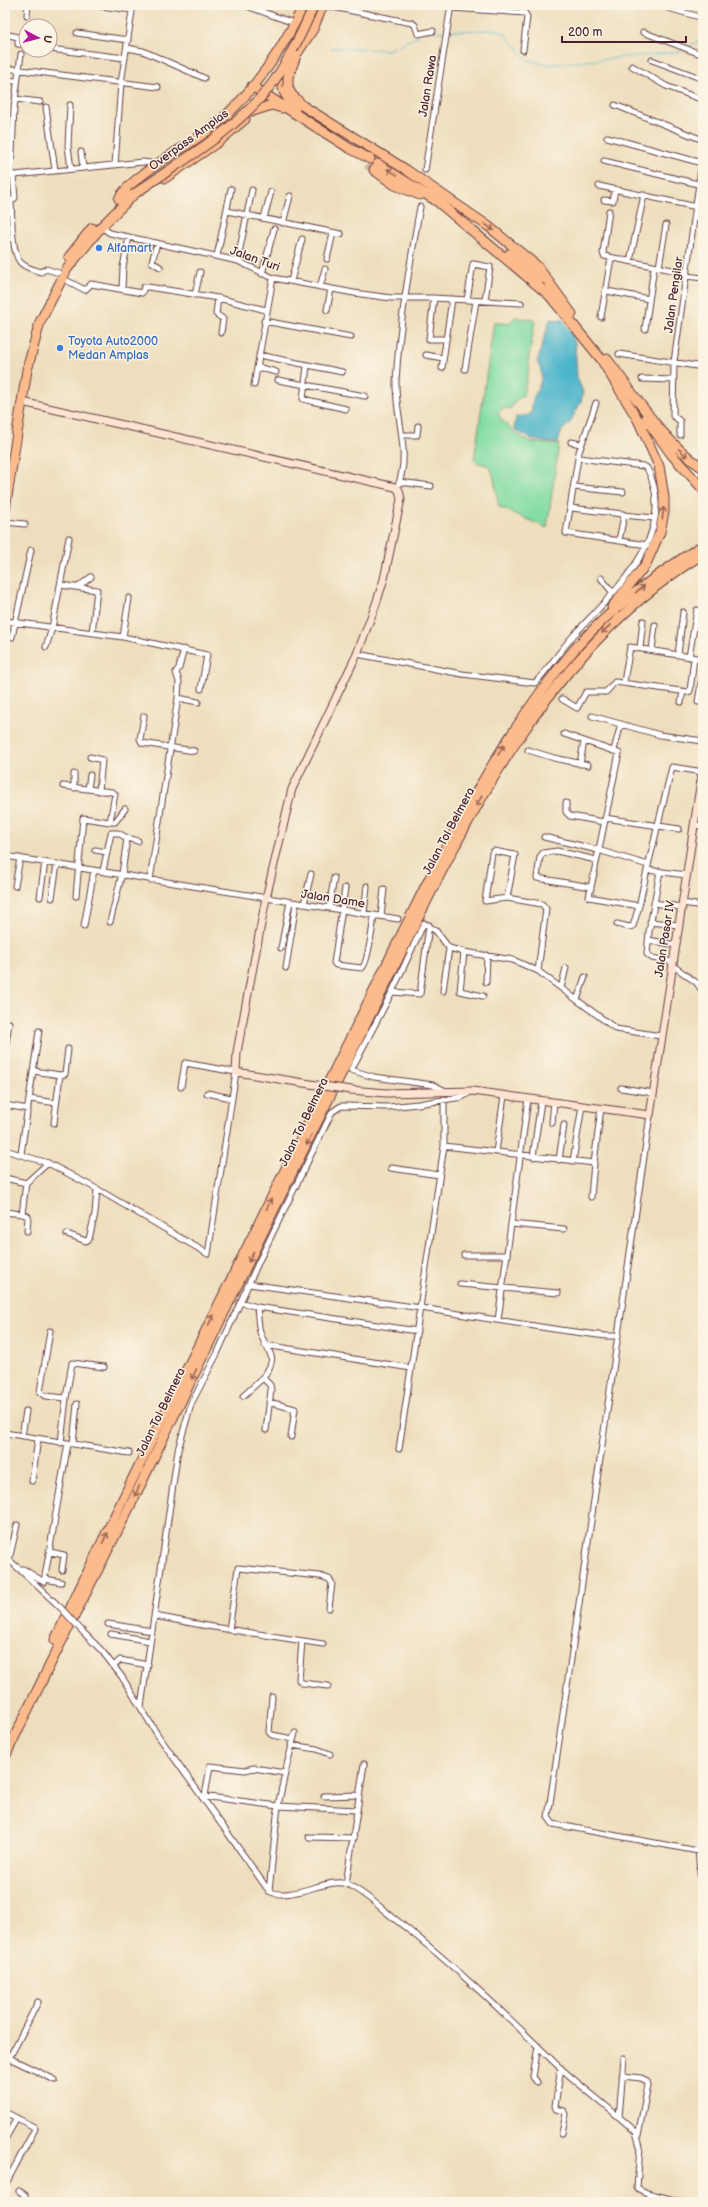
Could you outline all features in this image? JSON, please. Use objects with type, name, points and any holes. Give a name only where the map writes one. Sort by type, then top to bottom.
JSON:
[{"type":"highway","points":[[256,81],[291,22],[299,5]]},
{"type":"highway","points":[[5,509],[22,402],[35,339],[61,275],[120,203],[128,186],[214,126],[228,114],[268,67],[291,31],[304,5]]},
{"type":"highway","name":"Overpass Amplas","points":[[120,203],[131,193],[235,115],[256,94],[285,54],[304,19],[309,5]]},
{"type":"highway","name":"Overpass Amplas","points":[[131,193],[209,143],[239,119],[260,97],[290,56],[314,5]]},
{"type":"highway","points":[[319,5],[291,67],[288,87],[291,94],[304,106],[370,149],[405,169],[488,226],[523,253],[537,266],[670,440],[686,456],[703,468]]},
{"type":"highway","points":[[5,474],[26,352],[39,313],[83,238],[120,203],[218,142],[253,111],[269,93],[313,29],[323,5]]},
{"type":"highway","points":[[284,72],[282,92],[285,97],[300,111]]},
{"type":"highway","points":[[256,81],[289,110],[372,164],[438,202],[549,295],[601,359],[674,462],[703,494]]},
{"type":"highway","points":[[269,93],[349,140],[370,149]]},
{"type":"highway","points":[[253,111],[272,105],[289,110]]},
{"type":"highway","points":[[597,346],[672,456],[703,489]]},
{"type":"highway","points":[[575,649],[623,594],[646,564],[660,532],[664,512],[662,480],[651,445],[601,359]]},
{"type":"highway","name":"Jalan Tol Belmera","points":[[5,1757],[9,1741],[132,1480],[427,883],[471,799],[505,743],[542,690],[575,649],[638,590],[703,545]]},
{"type":"highway","name":"Jalan Tol Belmera","points":[[9,1741],[434,885],[494,776],[548,696],[586,651],[631,606],[663,581],[703,554]]},
{"type":"street","points":[[28,5],[28,15]]},
{"type":"street","points":[[93,5],[133,7],[121,83],[114,164]]},
{"type":"street","points":[[244,5],[291,22]]},
{"type":"street","points":[[323,5],[412,23],[415,25],[418,34],[433,31]]},
{"type":"street","points":[[451,6],[525,13],[527,17],[523,50]]},
{"type":"street","name":"Jalan Rawa","points":[[425,170],[451,6]]},
{"type":"street","points":[[660,6],[703,18]]},
{"type":"street","points":[[643,32],[703,55]]},
{"type":"street","points":[[77,33],[128,40]]},
{"type":"street","points":[[5,34],[18,37]]},
{"type":"street","points":[[127,48],[143,51],[204,78]]},
{"type":"street","points":[[58,50],[125,58]]},
{"type":"street","points":[[20,58],[16,81],[10,176],[15,198],[11,203],[15,252],[21,263],[42,272],[46,269],[61,275],[84,290],[91,284],[142,293],[144,287],[218,298],[266,310]]},
{"type":"street","points":[[652,60],[703,79]]},
{"type":"street","points":[[632,66],[666,86],[703,100]]},
{"type":"street","points":[[5,68],[158,87]]},
{"type":"street","points":[[5,80],[16,81]]},
{"type":"street","points":[[15,99],[40,102]]},
{"type":"street","points":[[70,105],[68,146],[71,169]]},
{"type":"street","points":[[615,105],[703,140]]},
{"type":"street","points":[[46,107],[54,170]]},
{"type":"street","points":[[5,130],[12,131]]},
{"type":"street","points":[[607,137],[702,160]]},
{"type":"street","points":[[81,152],[83,168]]},
{"type":"street","name":"Jalan Pengilar","points":[[680,435],[680,421],[673,416],[674,362],[696,207],[701,185],[703,155]]},
{"type":"street","points":[[604,161],[701,185]]},
{"type":"street","points":[[10,176],[54,170],[143,162],[150,163],[153,168]]},
{"type":"street","points":[[598,186],[696,207]]},
{"type":"street","points":[[217,256],[231,189]]},
{"type":"street","points":[[604,200],[613,201],[615,189]]},
{"type":"street","points":[[239,253],[252,190]]},
{"type":"street","points":[[264,218],[271,192]]},
{"type":"street","points":[[630,261],[644,195]]},
{"type":"street","points":[[283,223],[290,196]]},
{"type":"street","points":[[5,1150],[48,1163],[97,1189],[208,1254],[241,1031],[266,898],[292,789],[357,654],[384,580],[401,498],[399,485],[402,435],[396,385],[406,299],[420,207]]},
{"type":"street","points":[[227,211],[342,234]]},
{"type":"street","points":[[609,211],[603,253],[604,256],[703,278]]},
{"type":"street","points":[[645,329],[649,299],[666,225]]},
{"type":"street","name":"Jalan Turi","points":[[101,227],[110,233],[238,261],[262,274],[273,278],[331,289],[406,299],[434,298],[521,303]]},
{"type":"street","points":[[262,274],[274,229]]},
{"type":"street","points":[[327,259],[333,233]]},
{"type":"street","points":[[122,289],[129,237]]},
{"type":"street","points":[[291,281],[302,239]]},
{"type":"street","points":[[157,243],[152,262],[160,267]]},
{"type":"street","points":[[601,317],[607,291],[611,258]]},
{"type":"street","points":[[467,300],[473,264],[490,267],[485,300]]},
{"type":"street","points":[[320,287],[325,269]]},
{"type":"street","points":[[195,295],[200,272]]},
{"type":"street","points":[[254,385],[264,321],[273,278]]},
{"type":"street","points":[[327,310],[331,289]]},
{"type":"street","points":[[607,291],[649,299]]},
{"type":"street","points":[[218,298],[216,314],[223,319],[221,333]]},
{"type":"street","points":[[434,298],[429,339],[445,339]]},
{"type":"street","points":[[442,368],[452,299]]},
{"type":"street","points":[[464,369],[476,300]]},
{"type":"street","points":[[264,321],[351,337]]},
{"type":"street","points":[[619,354],[703,367]]},
{"type":"street","points":[[259,355],[342,372]]},
{"type":"street","points":[[426,355],[443,358]]},
{"type":"street","points":[[307,366],[303,399],[346,409]]},
{"type":"street","points":[[257,367],[276,372]]},
{"type":"street","points":[[642,379],[674,380]]},
{"type":"street","points":[[278,380],[365,396]]},
{"type":"street","points":[[22,402],[399,485],[430,486]]},
{"type":"street","points":[[596,403],[581,444],[566,533],[646,545]]},
{"type":"street","points":[[402,435],[417,435],[418,426]]},
{"type":"street","points":[[571,442],[581,444]]},
{"type":"street","points":[[357,654],[462,674],[534,683],[567,642],[633,570],[653,530],[654,492],[651,478],[646,467],[578,458]]},
{"type":"street","points":[[574,487],[623,492]]},
{"type":"street","points":[[571,508],[654,518]]},
{"type":"street","points":[[619,540],[624,515]]},
{"type":"street","points":[[5,522],[25,524]]},
{"type":"street","points":[[46,647],[52,628],[69,538]]},
{"type":"street","points":[[12,637],[31,550]]},
{"type":"street","points":[[78,587],[91,577]]},
{"type":"street","points":[[601,578],[613,593]]},
{"type":"street","points":[[60,585],[97,591],[92,633]]},
{"type":"street","points":[[123,637],[129,598]]},
{"type":"street","points":[[562,699],[575,709],[587,691],[606,692],[615,682],[624,682],[682,692],[690,690],[697,610]]},
{"type":"street","points":[[678,654],[683,612]]},
{"type":"street","points":[[5,621],[123,637],[208,655],[202,689]]},
{"type":"street","points":[[640,648],[643,621]]},
{"type":"street","points":[[652,650],[655,625]]},
{"type":"street","points":[[624,682],[628,649],[630,647],[703,659]]},
{"type":"street","points":[[150,880],[178,698],[179,682],[176,672],[180,668],[184,649]]},
{"type":"street","points":[[698,702],[703,671]]},
{"type":"street","points":[[681,702],[682,692]]},
{"type":"street","points":[[178,698],[198,702]]},
{"type":"street","points":[[144,716],[141,743],[194,751]]},
{"type":"street","points":[[592,716],[660,735],[703,741]]},
{"type":"street","points":[[614,750],[621,724]]},
{"type":"street","points":[[564,734],[620,753],[589,896],[591,899],[639,906]]},
{"type":"street","points":[[580,764],[584,741]]},
{"type":"street","points":[[528,750],[588,765]]},
{"type":"street","points":[[90,756],[102,760],[99,790]]},
{"type":"street","points":[[617,924],[629,927],[633,926],[672,767],[703,770]]},
{"type":"street","name":"Jalan Pasar IV","points":[[650,1115],[703,770]]},
{"type":"street","points":[[74,774],[74,788]]},
{"type":"street","points":[[88,789],[90,775]]},
{"type":"street","points":[[63,786],[99,790],[115,794],[110,822]]},
{"type":"street","points":[[566,803],[566,812],[570,816],[679,829]]},
{"type":"street","points":[[76,896],[83,818],[115,822],[125,809]]},
{"type":"street","points":[[694,825],[703,826]]},
{"type":"street","points":[[103,871],[111,832],[127,838],[138,840]]},
{"type":"street","points":[[544,837],[598,850],[660,871],[686,875]]},
{"type":"street","points":[[110,922],[122,874],[127,838]]},
{"type":"street","points":[[94,850],[107,852]]},
{"type":"street","points":[[507,898],[515,855],[494,851],[492,853],[485,901],[507,898],[542,904],[546,909],[538,971]]},
{"type":"street","points":[[591,887],[537,878],[540,857],[543,853],[557,851],[596,860]]},
{"type":"street","name":"Jalan Dame","points":[[5,856],[398,919]]},
{"type":"street","points":[[15,886],[20,858]]},
{"type":"street","points":[[40,897],[46,862]]},
{"type":"street","points":[[52,898],[57,864]]},
{"type":"street","points":[[84,926],[94,870]]},
{"type":"street","points":[[660,871],[650,922],[648,940],[649,957],[673,964],[697,983],[703,992]]},
{"type":"street","points":[[304,904],[311,874]]},
{"type":"street","points":[[329,908],[334,878]]},
{"type":"street","points":[[364,913],[367,886]]},
{"type":"street","points":[[345,888],[334,963],[336,965],[362,968],[364,966],[371,942],[374,915]]},
{"type":"street","points":[[381,916],[384,888]]},
{"type":"street","points":[[281,948],[290,902]]},
{"type":"street","points":[[286,968],[296,903]]},
{"type":"street","points":[[654,903],[703,906]]},
{"type":"street","points":[[650,922],[679,925]]},
{"type":"street","points":[[446,1090],[433,1085],[374,1077],[351,1070],[392,992],[424,923],[429,925],[449,948],[513,960],[538,971],[616,1029],[661,1036]]},
{"type":"street","points":[[392,992],[420,994],[429,925]]},
{"type":"street","points":[[648,940],[676,945]]},
{"type":"street","points":[[443,991],[449,948]]},
{"type":"street","points":[[464,952],[460,991],[483,996]]},
{"type":"street","points":[[486,982],[487,955]]},
{"type":"street","points":[[561,988],[566,968]]},
{"type":"street","points":[[577,1000],[585,977]]},
{"type":"street","points":[[5,1050],[9,1023]]},
{"type":"street","points":[[21,1154],[39,1031]]},
{"type":"street","points":[[34,1070],[60,1075],[65,1073],[68,1049]]},
{"type":"street","points":[[181,1087],[185,1063],[310,1084],[386,1094],[446,1090],[472,1091],[650,1115],[586,1544],[548,1817],[553,1824],[698,1851],[703,1901]]},
{"type":"street","points":[[54,1123],[60,1075]]},
{"type":"street","points":[[621,1088],[648,1092],[653,1095]]},
{"type":"street","points":[[141,1707],[178,1454],[184,1423],[190,1404],[217,1354],[240,1302],[334,1109],[341,1106],[388,1107],[467,1095],[472,1091]]},
{"type":"street","points":[[207,1093],[231,1098]]},
{"type":"street","points":[[496,1152],[504,1096]]},
{"type":"street","points":[[30,1099],[56,1103]]},
{"type":"street","points":[[398,1449],[421,1308],[444,1146],[444,1099]]},
{"type":"street","points":[[498,1320],[528,1099]]},
{"type":"street","points":[[533,1157],[541,1101]]},
{"type":"street","points":[[552,1123],[554,1102]]},
{"type":"street","points":[[5,1105],[28,1109]]},
{"type":"street","points":[[573,1161],[582,1106]]},
{"type":"street","points":[[592,1197],[594,1163],[601,1108]]},
{"type":"street","points":[[559,1160],[564,1125]]},
{"type":"street","points":[[444,1146],[520,1156],[594,1163]]},
{"type":"street","points":[[22,1214],[26,1183],[48,1163]]},
{"type":"street","points":[[391,1168],[439,1175]]},
{"type":"street","points":[[5,1178],[26,1183]]},
{"type":"street","points":[[67,1234],[86,1241],[89,1239],[95,1214],[97,1189]]},
{"type":"street","points":[[5,1212],[28,1216],[27,1231]]},
{"type":"street","points":[[511,1224],[564,1229]]},
{"type":"street","points":[[464,1255],[508,1255]]},
{"type":"street","points":[[249,1284],[421,1308],[560,1330],[606,1336],[618,1336]]},
{"type":"street","points":[[460,1284],[558,1293]]},
{"type":"street","points":[[240,1302],[257,1307],[417,1331]]},
{"type":"street","points":[[243,1396],[263,1378],[272,1365],[270,1351],[258,1326],[257,1307]]},
{"type":"street","points":[[50,1331],[40,1392],[46,1396],[66,1398]]},
{"type":"street","points":[[266,1345],[411,1368]]},
{"type":"street","points":[[61,1443],[66,1398],[72,1364],[104,1367]]},
{"type":"street","points":[[263,1378],[271,1387],[266,1430]]},
{"type":"street","points":[[269,1402],[295,1409],[291,1437]]},
{"type":"street","points":[[20,1570],[26,1570],[43,1583],[45,1579],[71,1444],[77,1404]]},
{"type":"street","points":[[22,1436],[26,1411]]},
{"type":"street","points":[[5,1433],[129,1453]]},
{"type":"street","points":[[32,1481],[38,1439]]},
{"type":"street","points":[[17,1525],[6,1558],[60,1608],[114,1666],[269,1891],[282,1895],[324,1886],[346,1884],[381,1907],[457,1969],[561,2068],[636,2132],[638,2136]]},
{"type":"street","points":[[50,1552],[64,1555],[62,1570]]},
{"type":"street","points":[[229,1630],[238,1568],[320,1576],[329,1579],[332,1587],[329,1608]]},
{"type":"street","points":[[45,1579],[61,1582]]},
{"type":"street","points":[[155,1616],[229,1630],[323,1644]]},
{"type":"street","points":[[108,1624],[152,1631]]},
{"type":"street","points":[[111,1634],[150,1641]]},
{"type":"street","points":[[302,1641],[299,1680],[302,1683],[328,1686]]},
{"type":"street","points":[[114,1666],[120,1660],[148,1665]]},
{"type":"street","points":[[272,1697],[269,1732],[272,1735],[293,1739]]},
{"type":"street","points":[[269,1891],[278,1806],[295,1733]]},
{"type":"street","points":[[292,1745],[330,1754]]},
{"type":"street","points":[[346,1884],[364,1764]]},
{"type":"street","points":[[203,1796],[210,1766],[245,1770],[255,1768],[285,1773]]},
{"type":"street","points":[[324,1796],[359,1795]]},
{"type":"street","points":[[203,1796],[278,1806],[357,1810]]},
{"type":"street","points":[[309,1837],[354,1838]]},
{"type":"street","points":[[38,2002],[24,2027],[23,2035],[7,2057],[55,2080]]},
{"type":"street","points":[[538,2046],[533,2077],[538,2082]]},
{"type":"street","points":[[619,2117],[624,2058]]},
{"type":"street","points":[[561,2068],[554,2106],[556,2109],[564,2111],[566,2114],[562,2133]]},
{"type":"street","points":[[622,2076],[641,2078],[647,2081],[648,2085],[638,2136],[640,2147],[637,2188],[647,2193],[682,2202]]},
{"type":"street","points":[[5,2112],[34,2127],[35,2131],[6,2182]]},
{"type":"street","points":[[5,2139],[16,2118]]},
{"type":"street","points":[[19,2191],[25,2195],[22,2202]]},
{"type":"green space","points":[[515,317],[535,320],[528,363],[530,365],[523,395],[514,402],[511,408],[502,409],[498,413],[503,421],[520,436],[532,442],[559,444],[547,528],[499,507],[491,469],[489,466],[478,463],[474,460],[494,322],[508,324]]},
{"type":"water","points":[[550,319],[563,320],[572,334],[575,343],[577,377],[583,392],[581,402],[569,424],[562,430],[558,443],[535,440],[514,429],[516,417],[529,415],[532,410],[532,404],[541,381],[540,369],[537,362]]},
{"type":"waterway","points":[[449,31],[497,30],[504,33],[528,60],[546,65],[679,52],[684,49]]},
{"type":"waterway","points":[[435,32],[444,32]]},
{"type":"waterway","points":[[331,48],[388,50],[418,36]]},
{"type":"waterway","points":[[689,46],[703,39]]},
{"type":"tunnel","points":[[367,164],[374,170]]},
{"type":"place","name":"Alfamart","points":[[99,248]]},
{"type":"place","name":"Toyota Auto2000 Medan Amplas","points":[[60,348]]}]
